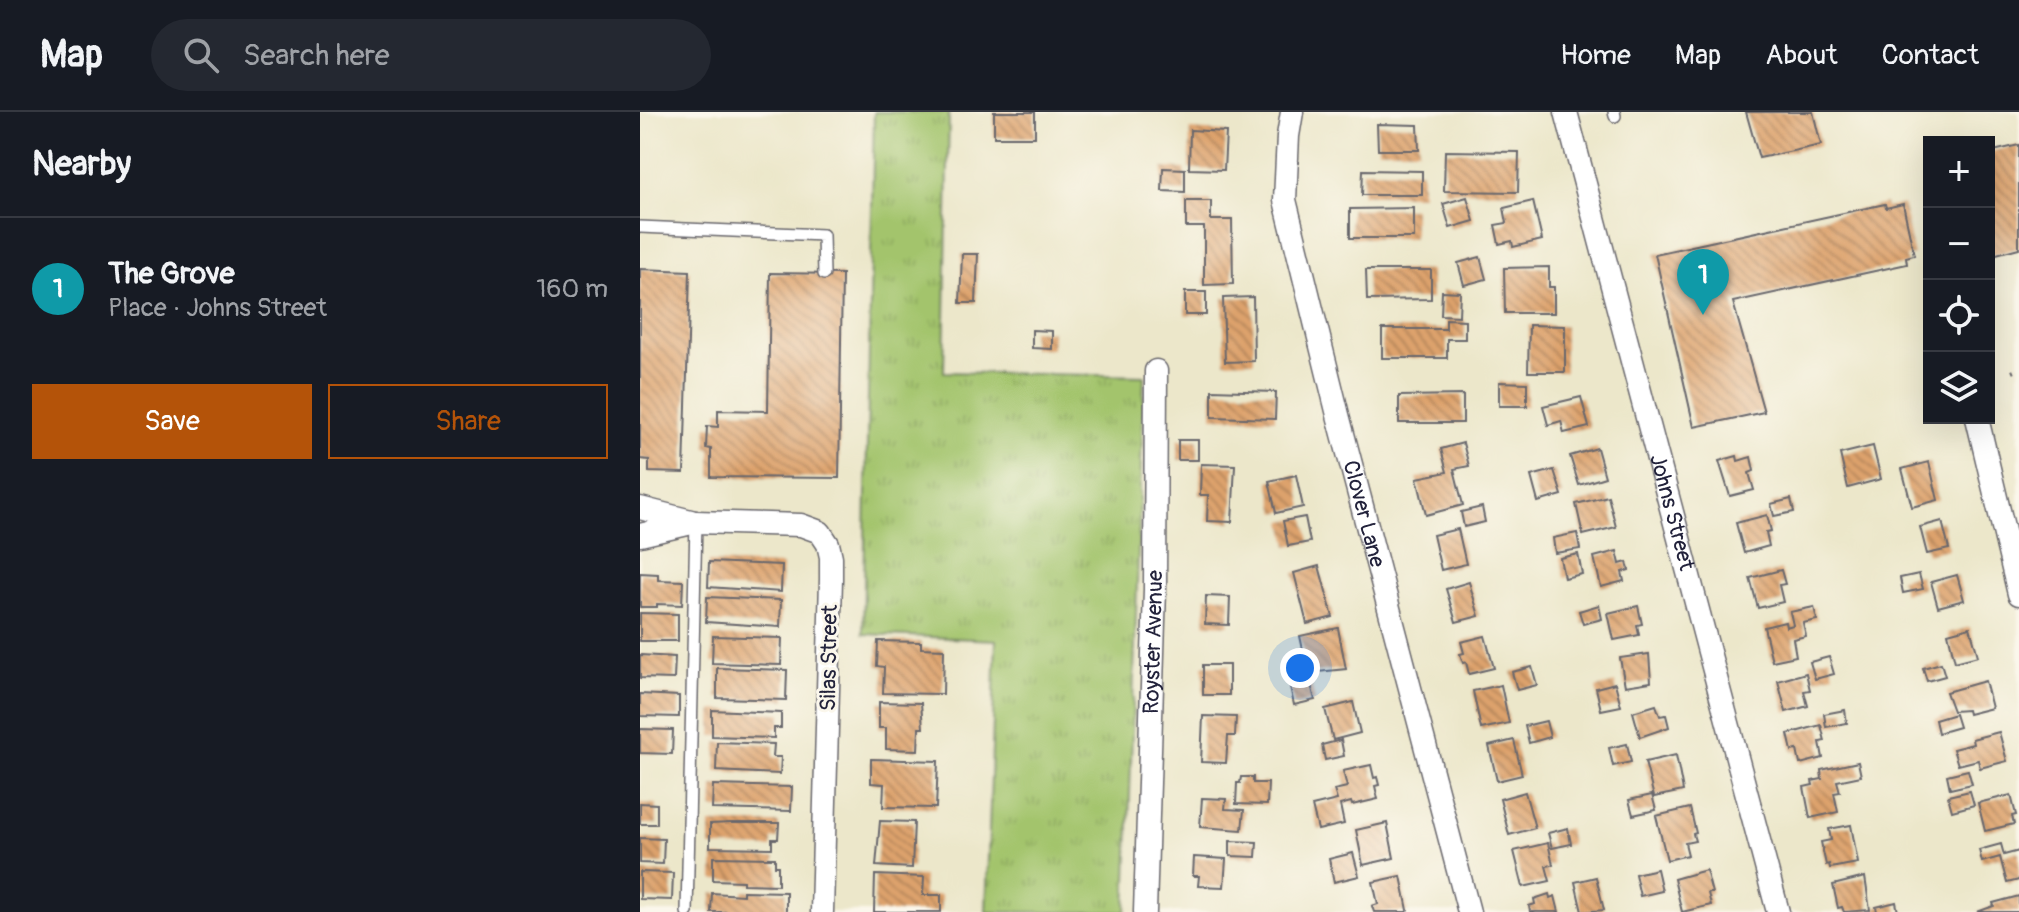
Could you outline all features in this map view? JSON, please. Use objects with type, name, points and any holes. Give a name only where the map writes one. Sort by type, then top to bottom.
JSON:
[{"type":"street","name":"Clover Lane","points":[[1292,112],[1285,200],[1338,415],[1469,912]]},
{"type":"street","name":"Johns Street","points":[[1566,112],[1778,912]]},
{"type":"street","name":"Royster Avenue","points":[[1145,912],[1155,589],[1156,371]]},
{"type":"street","points":[[1978,424],[2019,594]]},
{"type":"street","name":"Silas Street","points":[[640,508],[696,522],[801,525],[820,532],[828,544],[831,579],[822,912]]},
{"type":"street","name":"Silas Street","points":[[640,535],[696,522]]},
{"type":"lane","points":[[640,227],[823,235],[824,274]]},
{"type":"lane","points":[[687,912],[696,522]]},
{"type":"path","points":[[2012,372],[2019,369]]},
{"type":"green space","points":[[874,112],[949,112],[944,372],[1144,376],[1126,912],[986,912],[996,640],[863,634]]},
{"type":"building","points":[[994,112],[1035,112],[1035,137],[994,137]]},
{"type":"building","points":[[1746,112],[1813,112],[1821,145],[1759,158]]},
{"type":"building","points":[[1377,124],[1418,125],[1419,150],[1378,150]]},
{"type":"building","points":[[1190,130],[1226,132],[1224,170],[1189,169]]},
{"type":"building","points":[[2019,145],[2019,248],[1995,254],[1995,208],[1995,151]]},
{"type":"building","points":[[1445,151],[1519,152],[1518,192],[1444,191]]},
{"type":"building","points":[[1163,168],[1185,169],[1185,192],[1162,191]]},
{"type":"building","points":[[1363,170],[1422,171],[1422,195],[1362,195]]},
{"type":"building","points":[[1467,197],[1474,221],[1450,228],[1443,204]]},
{"type":"building","points":[[1186,201],[1211,201],[1211,220],[1232,220],[1233,284],[1204,285],[1204,227],[1186,227]]},
{"type":"building","points":[[1533,201],[1542,240],[1513,247],[1512,241],[1499,244],[1495,225],[1507,223],[1504,208]]},
{"type":"building","points":[[1885,204],[1886,208],[1903,204],[1914,255],[1906,257],[1907,264],[1733,302],[1764,412],[1694,427],[1655,254]]},
{"type":"building","points":[[1414,208],[1414,238],[1350,238],[1350,209]]},
{"type":"building","points":[[962,254],[978,254],[976,303],[960,303]]},
{"type":"building","points":[[1480,257],[1486,279],[1464,285],[1458,263]]},
{"type":"building","points":[[1549,267],[1549,287],[1554,287],[1554,313],[1505,313],[1504,268]]},
{"type":"building","points":[[640,269],[690,271],[684,473],[649,472],[649,460],[640,459]]},
{"type":"building","points":[[1366,270],[1431,270],[1431,299],[1367,300]]},
{"type":"building","points":[[770,273],[842,274],[839,478],[711,477],[711,449],[706,448],[707,426],[718,427],[718,410],[768,411]]},
{"type":"building","points":[[1442,291],[1460,292],[1459,316],[1441,315]]},
{"type":"building","points":[[1185,292],[1206,292],[1206,315],[1185,315]]},
{"type":"building","points":[[1253,297],[1254,361],[1225,362],[1223,298]]},
{"type":"building","points":[[1446,319],[1465,320],[1465,339],[1447,339],[1447,358],[1382,358],[1382,329],[1446,329]]},
{"type":"building","points":[[1529,325],[1565,326],[1565,372],[1528,372]]},
{"type":"building","points":[[1032,330],[1052,331],[1052,349],[1032,348]]},
{"type":"building","points":[[1499,382],[1527,383],[1527,406],[1499,406]]},
{"type":"building","points":[[1212,390],[1276,392],[1275,419],[1212,417]]},
{"type":"building","points":[[1463,395],[1463,423],[1399,423],[1399,396]]},
{"type":"building","points":[[1581,397],[1589,427],[1564,433],[1561,421],[1548,425],[1543,406]]},
{"type":"building","points":[[1178,440],[1198,440],[1198,460],[1178,460]]},
{"type":"building","points":[[1463,443],[1469,466],[1454,469],[1463,505],[1426,515],[1417,478],[1447,472],[1441,449]]},
{"type":"building","points":[[1873,446],[1881,479],[1848,488],[1840,454]]},
{"type":"building","points":[[1597,448],[1605,477],[1579,485],[1570,456]]},
{"type":"building","points":[[1737,456],[1738,461],[1751,457],[1754,471],[1749,473],[1754,490],[1730,496],[1719,461]]},
{"type":"building","points":[[1929,462],[1938,500],[1912,507],[1902,469]]},
{"type":"building","points":[[1201,464],[1235,465],[1232,522],[1207,521],[1208,495],[1200,495]]},
{"type":"building","points":[[1554,470],[1562,495],[1538,502],[1531,476]]},
{"type":"building","points":[[1296,475],[1303,507],[1276,513],[1269,481]]},
{"type":"building","points":[[1608,496],[1616,527],[1583,535],[1576,504]]},
{"type":"building","points":[[1791,499],[1794,512],[1774,516],[1771,504]]},
{"type":"building","points":[[1482,507],[1485,522],[1464,527],[1461,512]]},
{"type":"building","points":[[1767,515],[1771,531],[1766,532],[1769,546],[1744,553],[1736,523]]},
{"type":"building","points":[[1305,517],[1310,542],[1288,546],[1283,521]]},
{"type":"building","points":[[1942,521],[1949,549],[1927,554],[1920,527]]},
{"type":"building","points":[[1458,529],[1466,564],[1441,570],[1433,535]]},
{"type":"building","points":[[1577,533],[1580,549],[1555,553],[1553,538]]},
{"type":"building","points":[[1617,551],[1620,564],[1627,562],[1629,570],[1622,572],[1624,581],[1601,587],[1594,557]]},
{"type":"building","points":[[1578,554],[1582,574],[1564,578],[1560,558]]},
{"type":"building","points":[[709,562],[782,565],[781,592],[708,587]]},
{"type":"building","points":[[1319,566],[1333,617],[1307,624],[1294,573]]},
{"type":"building","points":[[1781,570],[1785,584],[1779,585],[1783,602],[1758,608],[1750,578]]},
{"type":"building","points":[[640,573],[658,574],[658,580],[683,581],[682,605],[640,607]]},
{"type":"building","points":[[1919,574],[1923,589],[1903,593],[1900,578]]},
{"type":"building","points":[[1957,575],[1964,600],[1938,607],[1931,582]]},
{"type":"building","points":[[1469,582],[1479,616],[1456,622],[1446,589]]},
{"type":"building","points":[[1206,596],[1230,597],[1229,625],[1205,624]]},
{"type":"building","points":[[707,597],[781,600],[780,627],[706,622]]},
{"type":"building","points":[[1599,605],[1602,619],[1583,624],[1579,611]]},
{"type":"building","points":[[1638,606],[1642,624],[1637,625],[1639,635],[1614,640],[1608,613]]},
{"type":"building","points":[[1814,607],[1817,620],[1803,623],[1806,636],[1793,639],[1796,656],[1772,661],[1764,627],[1785,622],[1786,627],[1793,625],[1790,612]]},
{"type":"building","points":[[640,613],[678,614],[678,641],[640,641]]},
{"type":"building","points":[[1970,627],[1978,656],[1955,662],[1948,633]]},
{"type":"building","points":[[1338,628],[1346,669],[1308,673],[1300,636]]},
{"type":"building","points":[[713,636],[782,638],[781,665],[712,663]]},
{"type":"building","points":[[1485,636],[1494,668],[1469,674],[1460,654],[1464,653],[1461,642]]},
{"type":"building","points":[[878,641],[921,642],[921,648],[944,649],[943,694],[883,693],[884,667],[877,666]]},
{"type":"building","points":[[1649,654],[1651,682],[1625,686],[1620,658]]},
{"type":"building","points":[[640,655],[675,657],[674,679],[640,678]]},
{"type":"building","points":[[1829,657],[1834,674],[1815,679],[1810,662]]},
{"type":"building","points":[[1941,663],[1945,676],[1927,681],[1923,668]]},
{"type":"building","points":[[1203,665],[1229,665],[1229,695],[1203,695]]},
{"type":"building","points":[[1532,667],[1537,685],[1517,690],[1512,672]]},
{"type":"building","points":[[717,668],[787,670],[786,700],[717,698]]},
{"type":"building","points":[[1806,673],[1810,690],[1804,691],[1808,706],[1786,712],[1778,681]]},
{"type":"building","points":[[1309,677],[1315,700],[1294,705],[1289,682]]},
{"type":"building","points":[[1985,681],[1992,708],[1968,714],[1967,710],[1953,711],[1946,692]]},
{"type":"building","points":[[1615,683],[1621,706],[1601,710],[1596,688]]},
{"type":"building","points":[[1501,685],[1509,723],[1481,729],[1473,691]]},
{"type":"building","points":[[640,694],[679,696],[679,717],[640,716]]},
{"type":"building","points":[[879,702],[921,703],[923,728],[919,728],[918,750],[886,749],[886,728],[879,728]]},
{"type":"building","points":[[1353,702],[1360,733],[1333,740],[1325,709]]},
{"type":"building","points":[[1656,705],[1660,716],[1666,715],[1669,727],[1640,737],[1633,712]]},
{"type":"building","points":[[712,710],[781,713],[781,728],[774,728],[774,738],[712,736]]},
{"type":"building","points":[[1845,710],[1847,723],[1826,727],[1824,714]]},
{"type":"building","points":[[1955,714],[1959,727],[1938,733],[1935,720]]},
{"type":"building","points":[[1203,716],[1236,717],[1235,736],[1228,736],[1226,763],[1201,762]]},
{"type":"building","points":[[1546,721],[1550,737],[1529,743],[1525,726]]},
{"type":"building","points":[[1821,725],[1825,741],[1820,742],[1823,758],[1800,764],[1797,750],[1792,751],[1788,734]]},
{"type":"building","points":[[640,729],[673,730],[672,754],[640,753]]},
{"type":"building","points":[[1999,732],[2007,761],[1980,768],[1978,760],[1958,765],[1953,749],[1973,744],[1972,739]]},
{"type":"building","points":[[1341,740],[1344,756],[1325,760],[1322,745]]},
{"type":"building","points":[[1514,740],[1522,775],[1497,781],[1489,746]]},
{"type":"building","points":[[717,742],[774,744],[773,757],[781,757],[780,774],[716,771]]},
{"type":"building","points":[[1627,744],[1631,762],[1613,766],[1609,748]]},
{"type":"building","points":[[1676,755],[1683,791],[1654,797],[1645,762]]},
{"type":"building","points":[[871,759],[938,761],[936,808],[883,807],[884,784],[871,783]]},
{"type":"building","points":[[1858,762],[1861,776],[1837,781],[1840,792],[1834,793],[1838,812],[1810,818],[1804,787],[1822,779],[1821,770]]},
{"type":"building","points":[[1371,765],[1379,785],[1375,786],[1378,799],[1340,805],[1344,824],[1318,830],[1312,806],[1337,800],[1334,790],[1347,787],[1343,771]]},
{"type":"building","points":[[1968,770],[1972,784],[1950,789],[1947,775]]},
{"type":"building","points":[[1241,777],[1253,777],[1253,783],[1268,783],[1267,805],[1236,804],[1237,783],[1240,783]]},
{"type":"building","points":[[713,785],[792,787],[791,811],[712,809]]},
{"type":"building","points":[[1970,791],[1974,805],[1952,811],[1948,796]]},
{"type":"building","points":[[1525,792],[1535,828],[1509,835],[1500,799]]},
{"type":"building","points":[[1652,795],[1656,810],[1633,815],[1629,800]]},
{"type":"building","points":[[2011,795],[2016,815],[2012,816],[2014,824],[1985,831],[1978,803]]},
{"type":"building","points":[[1202,798],[1226,799],[1225,809],[1244,810],[1242,830],[1200,827]]},
{"type":"building","points":[[640,803],[657,804],[657,824],[640,824]]},
{"type":"building","points":[[1690,808],[1695,841],[1685,843],[1688,855],[1667,860],[1656,816]]},
{"type":"building","points":[[880,821],[914,822],[912,868],[876,866]]},
{"type":"building","points":[[779,823],[778,839],[772,839],[772,848],[710,847],[710,824]]},
{"type":"building","points":[[1387,823],[1394,858],[1363,865],[1356,830]]},
{"type":"building","points":[[1851,825],[1858,863],[1830,868],[1829,864],[1826,865],[1821,842],[1831,840],[1829,829]]},
{"type":"building","points":[[1568,828],[1571,844],[1552,848],[1548,833]]},
{"type":"building","points":[[640,838],[664,839],[663,864],[640,863]]},
{"type":"building","points":[[1230,841],[1257,842],[1256,857],[1230,856]]},
{"type":"building","points":[[1548,843],[1553,865],[1546,866],[1550,881],[1523,887],[1514,851]]},
{"type":"building","points":[[2001,844],[2004,855],[2019,851],[2019,880],[2007,883],[2000,857],[1982,862],[1979,850]]},
{"type":"building","points":[[1353,853],[1359,876],[1334,882],[1329,859]]},
{"type":"building","points":[[713,857],[775,858],[778,885],[713,880]]},
{"type":"building","points":[[1194,857],[1226,859],[1224,887],[1198,886],[1199,876],[1193,876]]},
{"type":"building","points":[[1657,869],[1662,891],[1640,896],[1635,874]]},
{"type":"building","points":[[1706,870],[1712,893],[1708,893],[1711,905],[1682,912],[1674,879]]},
{"type":"building","points":[[640,872],[673,873],[672,900],[640,899]]},
{"type":"building","points":[[875,875],[924,877],[923,895],[941,895],[941,912],[874,912]]},
{"type":"building","points":[[1401,876],[1407,912],[1374,912],[1372,906],[1378,904],[1373,882]]},
{"type":"building","points":[[1596,877],[1604,910],[1582,912],[1575,882]]},
{"type":"building","points":[[1865,877],[1870,910],[1844,912],[1842,907],[1838,908],[1833,885]]},
{"type":"building","points":[[743,891],[786,892],[786,912],[711,912],[712,893],[743,895]]},
{"type":"building","points":[[1549,894],[1550,898],[1555,896],[1559,912],[1530,912],[1529,906],[1535,904],[1534,899]]},
{"type":"building","points":[[2019,896],[2019,912],[1977,912],[1994,906],[1993,903]]},
{"type":"building","points":[[1896,902],[1898,912],[1877,912],[1876,907]]},
{"type":"place","name":"The Grove","points":[[1703,315]]}]
